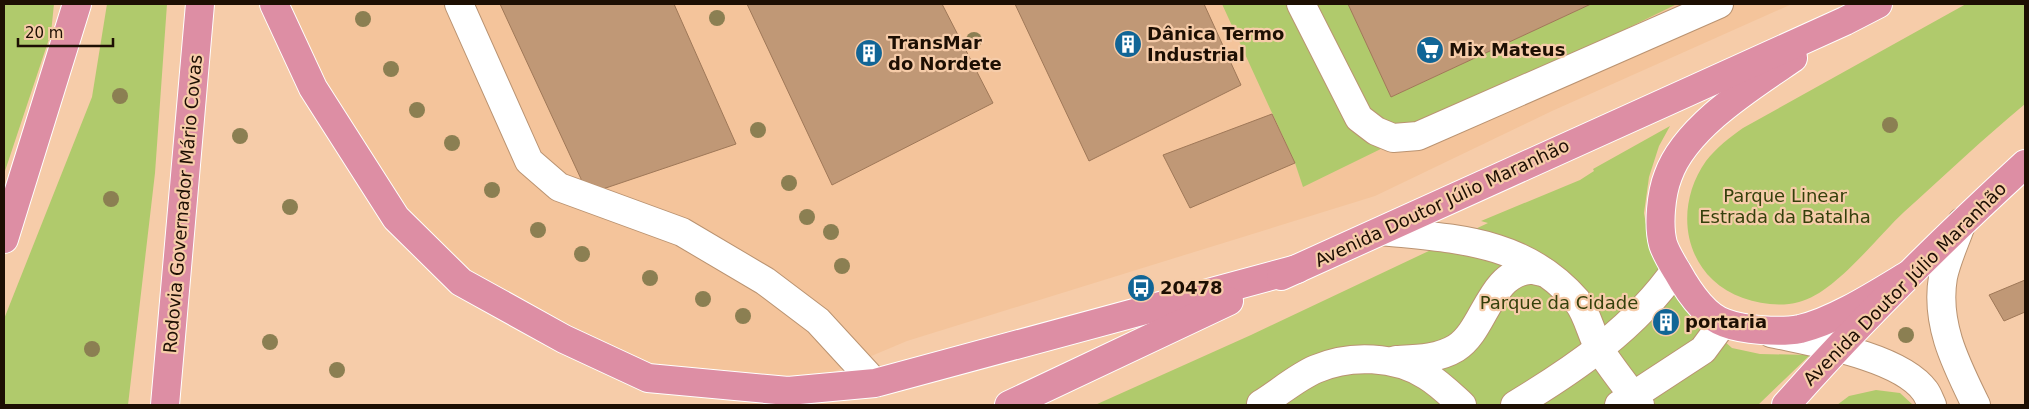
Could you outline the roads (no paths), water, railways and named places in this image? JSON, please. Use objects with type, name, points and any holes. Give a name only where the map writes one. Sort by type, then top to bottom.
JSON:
[{"type":"highway","points":[[4,239],[77,4]]},
{"type":"highway","name":"Rodovia Governador Mário Covas","points":[[165,405],[200,4]]},
{"type":"highway","points":[[274,4],[313,88],[396,218],[460,282],[556,335],[648,378],[788,391],[876,383],[1297,269]]},
{"type":"highway","name":"Avenida Doutor Júlio Maranhão","points":[[1009,405],[1297,269],[1845,21],[1878,4]]},
{"type":"highway","points":[[1845,21],[1740,94],[1691,137],[1668,176],[1661,222],[1663,244],[1694,297],[1723,323],[1756,330],[1799,329],[1851,308],[1908,275]]},
{"type":"highway","name":"Avenida Doutor Júlio Maranhão","points":[[1786,405],[1837,348],[1908,275],[2025,164]]},
{"type":"street","points":[[460,4],[529,161],[558,187],[682,232],[765,281],[818,321],[876,383]]},
{"type":"street","points":[[1301,4],[1359,118],[1376,131],[1393,138],[1418,136],[1719,4]]},
{"type":"street","points":[[1962,222],[1944,275],[1940,303],[1944,328],[1952,356],[1976,405]]},
{"type":"street","points":[[1382,231],[1470,240],[1521,257],[1544,272],[1578,302],[1599,349],[1631,402],[1703,350],[1723,323]]},
{"type":"street","points":[[1515,405],[1556,380],[1599,349],[1659,293],[1676,269]]},
{"type":"street","points":[[1263,405],[1314,370],[1333,362],[1354,359],[1382,361],[1420,359],[1446,353],[1458,347],[1479,321],[1500,287],[1514,275],[1529,270],[1544,272]]},
{"type":"street","points":[[1756,330],[1837,348],[1902,371],[1925,390],[1932,405]]},
{"type":"street","points":[[1382,361],[1417,370],[1443,387],[1462,405]]},
{"type":"place","name":"Dânica Termo Industrial","points":[[1128,44]]},
{"type":"place","name":"Mix Mateus","points":[[1430,50]]},
{"type":"place","name":"TransMar do Nordete","points":[[869,53]]},
{"type":"place","name":"20478","points":[[1141,288]]},
{"type":"place","name":"portaria","points":[[1666,322]]},
{"type":"park label","name":"Parque Linear Estrada da Batalha","points":[[1785,206]]},
{"type":"park label","name":"Parque da Cidade","points":[[1559,303]]}]
